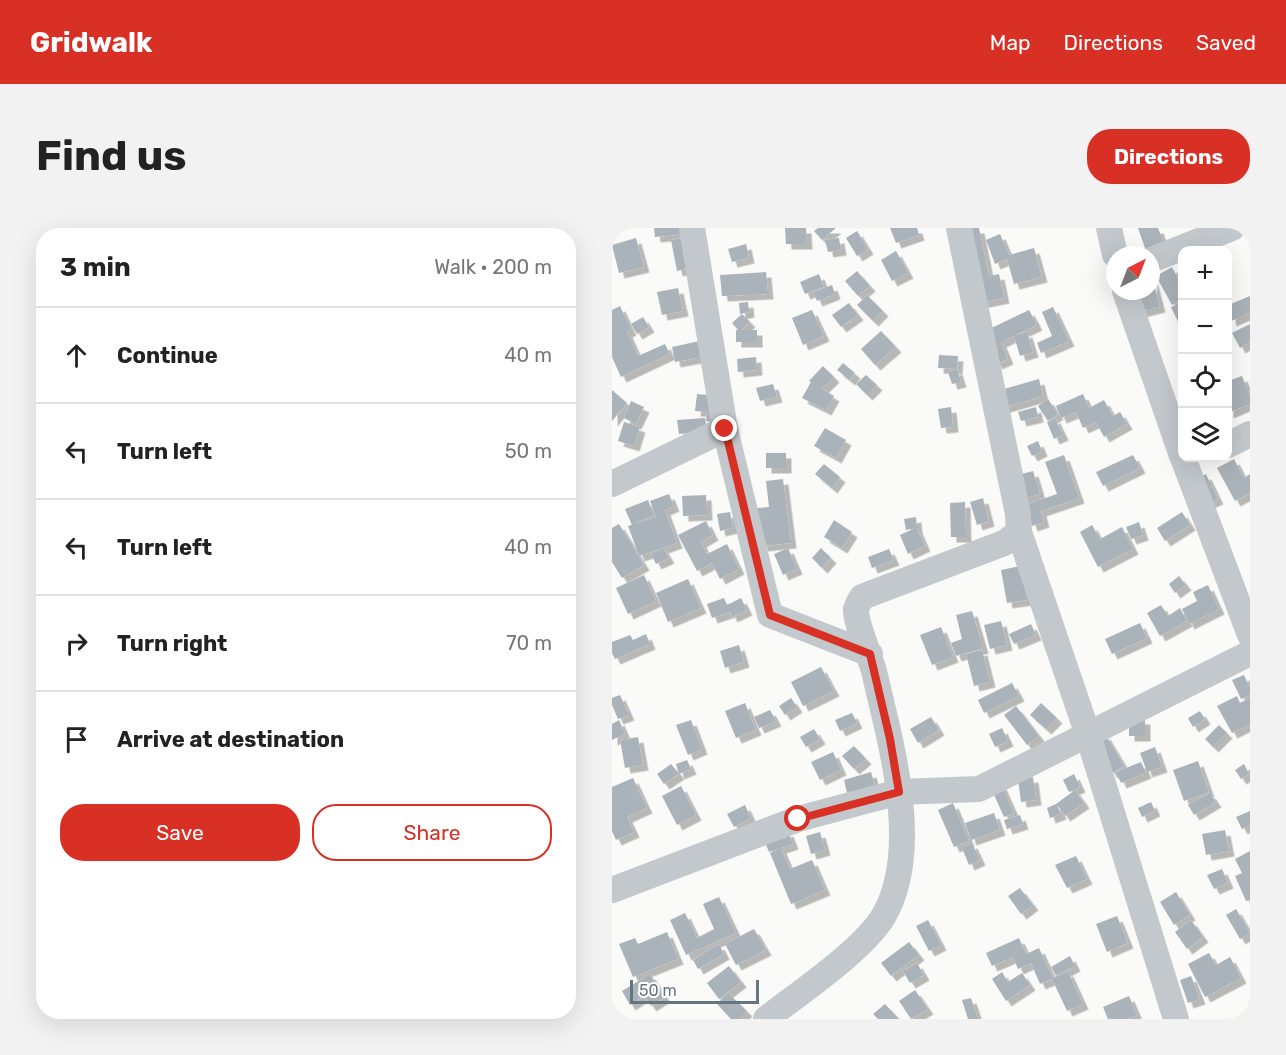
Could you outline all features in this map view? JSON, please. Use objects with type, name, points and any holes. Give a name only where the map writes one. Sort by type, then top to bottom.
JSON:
[{"type":"street","points":[[692,228],[725,429],[770,615],[870,654]]},
{"type":"street","points":[[959,228],[1018,514],[1019,532],[1088,735],[1176,1019]]},
{"type":"street","points":[[1109,228],[1113,246]]},
{"type":"street","points":[[1160,256],[1232,228]]},
{"type":"street","points":[[1128,300],[1178,432]]},
{"type":"street","points":[[612,484],[725,429]]},
{"type":"street","points":[[1232,442],[1250,434]]},
{"type":"street","points":[[1189,462],[1250,635]]},
{"type":"street","points":[[766,1019],[860,944],[882,918],[894,892],[899,867],[902,809],[890,739],[870,654],[856,610],[862,597],[1004,543],[1019,532]]},
{"type":"street","points":[[612,890],[798,819],[899,792],[979,789],[1250,653]]},
{"type":"building","points":[[654,228],[685,228],[686,234],[655,237]]},
{"type":"building","points":[[785,228],[806,228],[807,244],[786,244]]},
{"type":"building","points":[[818,228],[836,228],[822,240],[814,231]]},
{"type":"building","points":[[890,228],[917,228],[919,235],[896,243]]},
{"type":"building","points":[[964,228],[979,228],[989,276],[999,274],[1004,298],[980,303]]},
{"type":"building","points":[[1138,228],[1158,228],[1164,244],[1144,246]]},
{"type":"building","points":[[857,231],[868,249],[857,256],[846,238]]},
{"type":"building","points":[[1000,234],[1009,255],[1034,248],[1042,277],[1014,284],[1007,259],[995,264],[986,240]]},
{"type":"building","points":[[690,237],[695,267],[677,271],[671,240]]},
{"type":"building","points":[[636,238],[644,267],[619,273],[612,245]]},
{"type":"building","points":[[839,238],[841,250],[828,252],[825,240]]},
{"type":"building","points":[[746,244],[749,258],[732,262],[728,249]]},
{"type":"building","points":[[896,251],[908,273],[892,281],[881,260]]},
{"type":"building","points":[[1172,267],[1178,278],[1178,301],[1172,305],[1160,283],[1160,274]]},
{"type":"building","points":[[857,271],[870,286],[858,296],[845,281]]},
{"type":"building","points":[[766,272],[768,294],[722,296],[720,275]]},
{"type":"building","points":[[819,274],[824,287],[805,294],[800,282]]},
{"type":"building","points":[[832,285],[835,294],[817,301],[813,292]]},
{"type":"building","points":[[678,288],[683,311],[662,315],[657,292]]},
{"type":"building","points":[[867,295],[883,311],[873,321],[857,305]]},
{"type":"building","points":[[1250,296],[1250,313],[1232,321],[1232,303]]},
{"type":"building","points":[[1137,300],[1158,300],[1160,307],[1140,312]]},
{"type":"building","points":[[748,302],[749,312],[740,314],[739,303]]},
{"type":"building","points":[[849,303],[858,315],[841,327],[832,315]]},
{"type":"building","points":[[1178,304],[1178,322],[1171,307]]},
{"type":"building","points":[[620,306],[631,330],[627,332],[638,356],[665,344],[670,354],[621,377],[612,357],[612,310]]},
{"type":"building","points":[[1053,307],[1069,341],[1041,353],[1037,343],[1052,336],[1042,312]]},
{"type":"building","points":[[812,310],[824,336],[803,345],[792,318]]},
{"type":"building","points":[[1029,310],[1037,325],[1001,342],[1008,359],[997,364],[981,333]]},
{"type":"building","points":[[742,314],[750,322],[741,330],[757,330],[757,342],[736,342],[736,330],[738,330],[732,323]]},
{"type":"building","points":[[643,317],[649,327],[637,334],[631,324]]},
{"type":"building","points":[[1250,324],[1250,342],[1240,348],[1232,333]]},
{"type":"building","points":[[881,331],[896,347],[875,365],[861,349]]},
{"type":"building","points":[[1027,332],[1033,352],[1020,356],[1014,336]]},
{"type":"building","points":[[704,340],[707,356],[675,362],[672,347]]},
{"type":"building","points":[[939,355],[958,356],[957,369],[938,368]]},
{"type":"building","points":[[756,357],[757,370],[738,372],[737,359]]},
{"type":"building","points":[[843,363],[855,373],[850,380],[837,370]]},
{"type":"building","points":[[823,366],[834,377],[822,389],[834,396],[826,410],[802,398],[811,382],[809,381]]},
{"type":"building","points":[[957,369],[961,382],[952,384],[948,372]]},
{"type":"building","points":[[866,375],[877,385],[867,395],[856,384]]},
{"type":"building","points":[[1242,376],[1250,396],[1250,404],[1232,411],[1232,408],[1232,380]]},
{"type":"building","points":[[1039,379],[1043,396],[1002,408],[997,391]]},
{"type":"building","points":[[773,384],[777,397],[760,401],[756,388]]},
{"type":"building","points":[[612,390],[627,403],[612,421]]},
{"type":"building","points":[[697,394],[719,396],[716,423],[706,421],[707,412],[695,411]]},
{"type":"building","points":[[1083,394],[1089,408],[1104,400],[1113,416],[1120,412],[1127,424],[1104,437],[1096,422],[1083,428],[1076,412],[1061,418],[1056,406]]},
{"type":"building","points":[[1048,399],[1058,414],[1048,421],[1038,406]]},
{"type":"building","points":[[631,401],[644,407],[636,424],[624,418]]},
{"type":"building","points":[[951,407],[953,427],[941,428],[938,409]]},
{"type":"building","points":[[1036,407],[1038,417],[1021,421],[1018,412]]},
{"type":"building","points":[[705,418],[707,431],[679,434],[677,420]]},
{"type":"building","points":[[1055,418],[1063,435],[1054,439],[1047,422]]},
{"type":"building","points":[[624,422],[640,427],[634,446],[618,441]]},
{"type":"building","points":[[825,428],[846,440],[836,458],[814,446]]},
{"type":"building","points":[[1038,441],[1042,451],[1032,456],[1027,446]]},
{"type":"building","points":[[766,453],[786,453],[786,468],[766,468]]},
{"type":"building","points":[[1064,455],[1079,498],[1041,511],[1044,522],[1032,526],[1025,505],[1057,494],[1045,462]]},
{"type":"building","points":[[1133,455],[1140,468],[1103,486],[1096,472]]},
{"type":"building","points":[[1234,459],[1244,478],[1250,474],[1250,493],[1235,501],[1217,468]]},
{"type":"building","points":[[824,464],[840,477],[832,488],[815,474]]},
{"type":"building","points":[[1033,471],[1040,494],[1021,499],[1014,476]]},
{"type":"building","points":[[1206,474],[1218,499],[1206,504],[1194,480]]},
{"type":"building","points":[[783,479],[791,543],[762,546],[757,508],[769,507],[766,481]]},
{"type":"building","points":[[669,494],[674,506],[665,510],[677,543],[639,556],[628,526],[656,517],[650,501]]},
{"type":"building","points":[[706,495],[707,515],[683,516],[682,496]]},
{"type":"building","points":[[983,498],[989,521],[977,525],[970,502]]},
{"type":"building","points":[[648,500],[654,515],[632,525],[625,509]]},
{"type":"building","points":[[965,502],[966,537],[951,537],[950,503]]},
{"type":"building","points":[[730,512],[733,528],[720,531],[717,514]]},
{"type":"building","points":[[1182,512],[1190,525],[1165,541],[1157,528]]},
{"type":"building","points":[[916,517],[917,528],[925,546],[908,554],[900,535],[915,528],[906,530],[904,519]]},
{"type":"building","points":[[834,520],[852,532],[842,548],[824,537]]},
{"type":"building","points":[[706,521],[713,535],[701,542],[707,554],[727,544],[739,569],[720,579],[712,563],[697,571],[678,535]]},
{"type":"building","points":[[1139,522],[1143,535],[1131,539],[1126,527]]},
{"type":"building","points":[[619,524],[644,565],[622,578],[612,562],[612,528]]},
{"type":"building","points":[[1092,525],[1100,539],[1122,527],[1133,549],[1098,567],[1080,532]]},
{"type":"building","points":[[663,548],[669,558],[656,564],[651,554]]},
{"type":"building","points":[[788,548],[797,569],[783,575],[774,554]]},
{"type":"building","points":[[821,548],[831,558],[822,568],[812,558]]},
{"type":"building","points":[[889,549],[894,560],[872,568],[868,557]]},
{"type":"building","points":[[1021,566],[1027,600],[1007,603],[1001,570]]},
{"type":"building","points":[[644,575],[656,601],[628,614],[616,588]]},
{"type":"building","points":[[1179,576],[1186,585],[1175,593],[1169,584]]},
{"type":"building","points":[[688,579],[701,608],[668,622],[656,593]]},
{"type":"building","points":[[1208,585],[1219,609],[1189,624],[1182,609],[1197,601],[1193,592]]},
{"type":"building","points":[[724,598],[727,605],[741,598],[747,610],[732,617],[730,612],[712,618],[707,604]]},
{"type":"building","points":[[1161,605],[1168,616],[1180,608],[1187,621],[1160,636],[1147,613]]},
{"type":"building","points":[[972,611],[983,648],[956,656],[951,643],[962,639],[956,615]]},
{"type":"building","points":[[1001,621],[1007,645],[990,649],[984,625]]},
{"type":"building","points":[[1140,623],[1147,638],[1112,654],[1105,639]]},
{"type":"building","points":[[1031,624],[1036,635],[1014,644],[1009,634]]},
{"type":"building","points":[[941,627],[953,657],[932,665],[920,635]]},
{"type":"building","points":[[646,634],[650,644],[615,659],[612,653],[612,642],[630,635],[633,640]]},
{"type":"building","points":[[739,645],[744,662],[725,668],[720,651]]},
{"type":"building","points":[[982,650],[990,682],[974,686],[966,654]]},
{"type":"building","points":[[821,667],[834,691],[803,706],[791,682]]},
{"type":"building","points":[[1244,675],[1250,688],[1250,695],[1241,699],[1232,680]]},
{"type":"building","points":[[1012,683],[1019,696],[984,713],[978,700]]},
{"type":"building","points":[[620,695],[629,715],[618,719],[612,705],[612,698]]},
{"type":"building","points":[[1237,696],[1240,703],[1250,698],[1250,724],[1232,733],[1217,706]]},
{"type":"building","points":[[791,698],[797,707],[785,715],[779,706]]},
{"type":"building","points":[[745,703],[756,730],[736,738],[725,711]]},
{"type":"building","points":[[1041,703],[1057,718],[1046,729],[1030,715]]},
{"type":"building","points":[[1016,706],[1039,736],[1027,745],[1004,715]]},
{"type":"building","points":[[770,710],[776,721],[759,728],[754,717]]},
{"type":"building","points":[[1200,711],[1205,719],[1193,727],[1188,718]]},
{"type":"building","points":[[852,713],[857,723],[840,731],[835,720]]},
{"type":"building","points":[[931,717],[939,730],[918,743],[910,729]]},
{"type":"building","points":[[1129,719],[1145,719],[1145,736],[1129,736]]},
{"type":"building","points":[[619,720],[625,734],[612,740],[612,724]]},
{"type":"building","points":[[691,720],[702,749],[688,755],[676,725]]},
{"type":"building","points":[[1219,725],[1227,733],[1213,747],[1205,739]]},
{"type":"building","points":[[1002,728],[1008,741],[995,747],[989,734]]},
{"type":"building","points":[[814,729],[820,739],[806,747],[800,737]]},
{"type":"building","points":[[1105,734],[1124,766],[1112,773],[1093,742]]},
{"type":"building","points":[[638,737],[643,765],[625,768],[620,740]]},
{"type":"building","points":[[854,746],[866,759],[854,769],[842,756]]},
{"type":"building","points":[[1155,747],[1162,767],[1147,772],[1140,753]]},
{"type":"building","points":[[833,752],[841,770],[820,780],[811,762]]},
{"type":"building","points":[[687,760],[691,769],[679,774],[676,764]]},
{"type":"building","points":[[1198,761],[1209,792],[1184,801],[1173,770]]},
{"type":"building","points":[[1141,762],[1146,773],[1121,783],[1116,772]]},
{"type":"building","points":[[671,764],[679,774],[664,784],[657,774]]},
{"type":"building","points":[[1244,764],[1249,774],[1241,779],[1235,770]]},
{"type":"building","points":[[871,772],[875,786],[847,793],[844,780]]},
{"type":"building","points":[[1074,774],[1080,787],[1069,792],[1063,780]]},
{"type":"building","points":[[1033,777],[1036,800],[1021,802],[1018,779]]},
{"type":"building","points":[[633,778],[647,808],[627,817],[634,832],[616,840],[612,831],[612,787]]},
{"type":"building","points":[[1001,784],[1014,813],[1004,817],[991,788]]},
{"type":"building","points":[[681,786],[696,815],[677,825],[662,796]]},
{"type":"building","points":[[1075,790],[1084,803],[1065,816],[1057,805],[1061,814],[1050,818],[1047,808]]},
{"type":"building","points":[[1210,793],[1216,802],[1194,815],[1188,805]]},
{"type":"building","points":[[1151,802],[1155,811],[1142,817],[1138,808]]},
{"type":"building","points":[[953,803],[969,841],[954,847],[938,810]]},
{"type":"building","points":[[745,805],[751,818],[734,827],[727,814]]},
{"type":"building","points":[[1250,811],[1250,825],[1242,829],[1236,817]]},
{"type":"building","points":[[994,813],[1000,830],[971,840],[965,823]]},
{"type":"building","points":[[1020,815],[1023,824],[1007,829],[1004,820]]},
{"type":"building","points":[[1225,830],[1229,851],[1206,855],[1202,834]]},
{"type":"building","points":[[788,831],[793,844],[769,852],[764,840]]},
{"type":"building","points":[[820,832],[825,850],[811,854],[806,836]]},
{"type":"building","points":[[972,843],[980,860],[969,865],[962,848]]},
{"type":"building","points":[[781,848],[790,869],[812,860],[825,890],[791,904],[770,853]]},
{"type":"building","points":[[1250,851],[1250,900],[1246,901],[1235,876],[1242,873],[1235,859]]},
{"type":"building","points":[[1076,856],[1087,879],[1067,888],[1055,865]]},
{"type":"building","points":[[1222,869],[1228,883],[1214,889],[1207,875]]},
{"type":"building","points":[[1020,888],[1033,905],[1021,914],[1008,896]]},
{"type":"building","points":[[1176,892],[1190,915],[1174,925],[1160,902]]},
{"type":"building","points":[[719,897],[736,933],[686,955],[670,920],[685,913],[697,938],[714,929],[703,904]]},
{"type":"building","points":[[1236,909],[1250,933],[1240,939],[1226,915]]},
{"type":"building","points":[[1117,916],[1128,943],[1107,952],[1096,924]]},
{"type":"building","points":[[928,920],[941,945],[929,951],[916,926]]},
{"type":"building","points":[[1191,920],[1203,937],[1187,949],[1175,932]]},
{"type":"building","points":[[754,929],[766,950],[736,965],[725,944]]},
{"type":"building","points":[[667,932],[678,959],[633,977],[619,944],[635,938],[638,944]]},
{"type":"building","points":[[1019,938],[1026,954],[1039,948],[1053,978],[1068,971],[1083,1004],[1067,1011],[1052,979],[1040,984],[1031,963],[1018,969],[1013,957],[992,966],[986,953]]},
{"type":"building","points":[[909,942],[919,955],[891,976],[881,963]]},
{"type":"building","points":[[719,944],[724,954],[698,969],[693,960]]},
{"type":"building","points":[[1209,953],[1216,965],[1230,957],[1241,978],[1205,997],[1188,964]]},
{"type":"building","points":[[1070,956],[1075,966],[1056,976],[1051,967]]},
{"type":"building","points":[[917,963],[924,975],[910,983],[903,971]]},
{"type":"building","points":[[729,966],[741,982],[719,999],[707,983]]},
{"type":"building","points":[[1002,972],[1008,982],[1022,973],[1030,985],[1006,1001],[992,979]]},
{"type":"building","points":[[650,974],[665,997],[651,1006],[644,996],[630,1005],[622,991]]},
{"type":"building","points":[[1191,976],[1200,999],[1188,1003],[1180,980]]},
{"type":"building","points":[[915,990],[928,1009],[911,1019],[899,1001]]},
{"type":"building","points":[[728,993],[747,1011],[739,1019],[731,1019],[717,1004]]},
{"type":"building","points":[[1129,996],[1137,1015],[1127,1019],[1108,1019],[1103,1007]]},
{"type":"building","points":[[971,998],[978,1019],[968,1019],[962,1000]]},
{"type":"building","points":[[885,1004],[899,1019],[878,1019],[873,1014]]},
{"type":"route","points":[[725,429],[770,615],[870,654],[890,739],[899,792],[798,819]]}]
